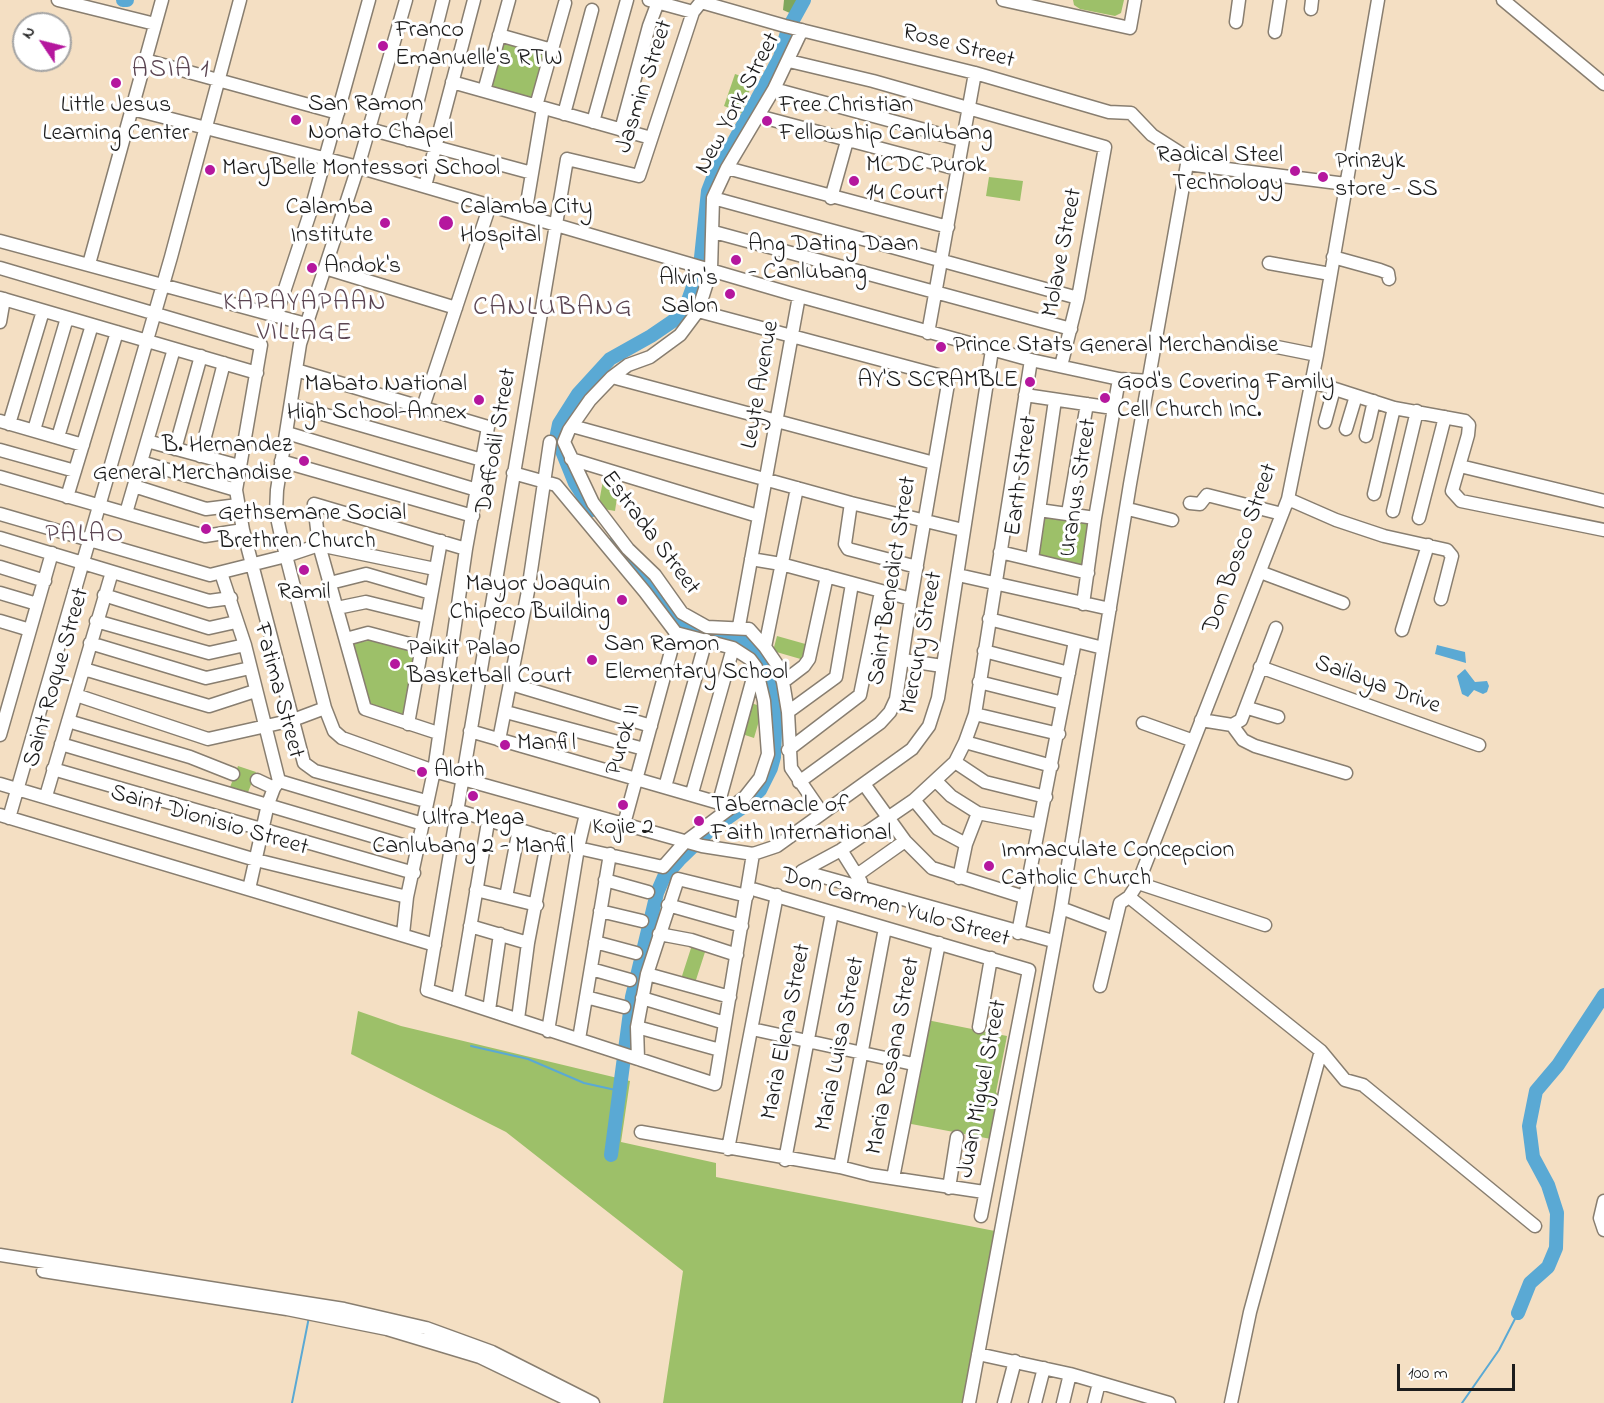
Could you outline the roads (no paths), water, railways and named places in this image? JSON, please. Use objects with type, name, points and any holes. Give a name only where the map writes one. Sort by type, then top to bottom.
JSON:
[{"type":"street","points":[[58,0],[155,24]]},
{"type":"street","points":[[89,264],[162,0]]},
{"type":"street","points":[[240,0],[162,285],[17,788],[5,816],[435,945]]},
{"type":"street","points":[[276,315],[310,213],[369,0]]},
{"type":"street","points":[[405,0],[358,167],[306,324],[281,460],[276,505],[286,556],[326,708],[334,731],[342,738],[434,771],[463,777],[693,844],[753,854],[715,1084],[548,1031],[458,999],[488,822]]},
{"type":"street","points":[[408,140],[443,0]]},
{"type":"street","points":[[425,186],[474,0]]},
{"type":"street","points":[[484,91],[509,0]]},
{"type":"street","name":"Jasmin Street","points":[[593,122],[627,0]]},
{"type":"street","points":[[1003,0],[1130,28],[1135,0]]},
{"type":"street","points":[[1065,13],[1067,0]]},
{"type":"street","points":[[1236,22],[1239,0]]},
{"type":"street","points":[[1275,32],[1280,0]]},
{"type":"street","name":"Don Bosco Street","points":[[1100,986],[1120,903],[1129,897],[1138,883],[1191,740],[1201,720],[1288,499],[1317,355],[1378,0]]},
{"type":"street","points":[[1503,0],[1604,84]]},
{"type":"street","points":[[621,130],[654,1],[693,12],[701,2],[712,3]]},
{"type":"street","points":[[525,215],[540,107],[565,3]]},
{"type":"street","name":"Rose Street","points":[[712,3],[794,28],[975,73],[1109,112],[1131,113],[1152,135],[1185,156],[1187,164]]},
{"type":"street","points":[[564,114],[592,10]]},
{"type":"street","name":"Jasmin Street","points":[[567,159],[639,176],[693,12]]},
{"type":"street","name":"New York Street","points":[[572,426],[590,400],[612,377],[628,365],[650,357],[680,335],[698,311],[704,268],[714,232],[713,198],[727,168],[789,61],[794,28]]},
{"type":"street","points":[[499,35],[552,50]]},
{"type":"street","points":[[145,60],[338,113]]},
{"type":"street","points":[[789,61],[873,81],[967,109]]},
{"type":"street","points":[[928,333],[975,73]]},
{"type":"street","points":[[452,82],[651,138]]},
{"type":"street","points":[[774,88],[962,140]]},
{"type":"street","points":[[132,109],[325,157],[928,333],[1031,360],[1119,379],[1150,381]]},
{"type":"street","name":"Molave Street","points":[[967,109],[1050,129],[1105,147],[1078,298],[1061,366]]},
{"type":"street","points":[[758,116],[957,169]]},
{"type":"street","points":[[369,129],[532,173]]},
{"type":"street","points":[[831,198],[847,141]]},
{"type":"street","name":"Daffodil Street","points":[[458,999],[428,990],[456,810],[567,159]]},
{"type":"street","points":[[969,1403],[1060,908],[1128,509],[1130,484],[1187,164],[1346,184]]},
{"type":"street","points":[[727,168],[831,198],[948,227]]},
{"type":"street","points":[[713,198],[1078,298]]},
{"type":"street","points":[[423,407],[490,205]]},
{"type":"street","points":[[714,232],[1071,329]]},
{"type":"street","points":[[0,241],[306,324]]},
{"type":"street","points":[[1333,257],[1388,273],[1389,279]]},
{"type":"street","points":[[1269,263],[1330,274]]},
{"type":"street","points":[[0,268],[154,311],[261,345],[236,490],[243,530],[254,564],[304,763],[311,770],[426,801]]},
{"type":"street","points":[[325,268],[456,308]]},
{"type":"street","name":"Leyte Avenue","points":[[739,626],[799,296]]},
{"type":"street","points":[[0,322],[2,299],[256,373]]},
{"type":"street","points":[[43,310],[5,422],[83,445]]},
{"type":"street","points":[[698,311],[792,335]]},
{"type":"street","points":[[34,430],[67,318]]},
{"type":"street","points":[[58,437],[92,325]]},
{"type":"street","points":[[67,496],[117,332]]},
{"type":"street","name":"Saint Benedict Street","points":[[792,335],[949,378],[910,599],[897,699],[890,712],[880,723],[799,782]]},
{"type":"street","points":[[1272,346],[1317,355]]},
{"type":"street","points":[[126,513],[174,349]]},
{"type":"street","name":"Mercury Street","points":[[753,854],[777,846],[864,784],[923,738],[938,698],[992,350]]},
{"type":"street","points":[[175,449],[201,356]]},
{"type":"street","points":[[1031,360],[975,714],[965,742],[955,762],[914,800],[841,850],[802,871],[1053,941]]},
{"type":"street","points":[[200,456],[224,363]]},
{"type":"street","points":[[296,370],[488,427],[466,549],[434,771],[416,849],[403,934]]},
{"type":"street","points":[[612,377],[934,463]]},
{"type":"street","name":"Uranus Street","points":[[1083,604],[1119,379]]},
{"type":"street","points":[[1310,381],[1394,408],[1465,421],[1469,425],[1452,491],[1461,501],[1604,530]]},
{"type":"street","points":[[1325,422],[1334,389]]},
{"type":"street","points":[[1025,395],[1113,408]]},
{"type":"street","points":[[1346,429],[1356,396]]},
{"type":"street","name":"Earth Street","points":[[1032,559],[1055,399]]},
{"type":"street","points":[[1366,436],[1374,401]]},
{"type":"street","points":[[1068,513],[1087,404]]},
{"type":"street","points":[[291,405],[482,460]]},
{"type":"street","points":[[1374,494],[1394,408]]},
{"type":"street","points":[[1393,511],[1417,411]]},
{"type":"street","points":[[1419,518],[1445,417]]},
{"type":"street","points":[[758,516],[571,459],[564,442],[572,426],[851,503],[963,530]]},
{"type":"street","points":[[287,433],[477,490]]},
{"type":"street","points":[[147,441],[239,466]]},
{"type":"street","points":[[500,740],[550,442]]},
{"type":"street","points":[[0,450],[75,471]]},
{"type":"street","name":"Estrada Street","points":[[571,459],[584,487],[612,529],[655,575],[682,613],[707,627],[739,626]]},
{"type":"street","points":[[281,460],[473,516]]},
{"type":"street","points":[[141,462],[236,490]]},
{"type":"street","points":[[1460,466],[1604,501]]},
{"type":"street","points":[[456,810],[488,822],[519,829],[578,848],[663,867],[693,844],[755,785],[768,754],[767,721],[756,668],[750,659],[732,648],[676,633],[556,485],[513,473]]},
{"type":"street","points":[[0,477],[205,536],[243,530]]},
{"type":"street","points":[[134,486],[206,509],[238,504]]},
{"type":"street","points":[[765,647],[797,488]]},
{"type":"street","points":[[1190,503],[1200,504],[1207,495],[1282,514]]},
{"type":"street","points":[[1288,499],[1356,527],[1447,550],[1451,554],[1442,599]]},
{"type":"street","points":[[851,503],[845,544],[848,549],[917,567]]},
{"type":"street","points":[[438,733],[365,709],[319,545],[314,504],[466,549]]},
{"type":"street","points":[[1128,509],[1172,520]]},
{"type":"street","points":[[1039,510],[1095,518]]},
{"type":"street","points":[[0,514],[210,574],[286,556],[319,545],[435,569]]},
{"type":"street","points":[[0,538],[209,601],[231,598]]},
{"type":"street","points":[[408,724],[441,541]]},
{"type":"street","points":[[1402,630],[1428,545]]},
{"type":"street","points":[[1000,552],[1088,573]]},
{"type":"street","points":[[1,732],[3,707],[30,630],[52,554]]},
{"type":"street","points":[[751,559],[781,564],[910,599]]},
{"type":"street","points":[[0,567],[45,581]]},
{"type":"street","name":"Saint Roque Street","points":[[46,796],[112,572]]},
{"type":"street","points":[[1260,572],[1343,603]]},
{"type":"street","name":"Fatima Street","points":[[221,573],[245,645],[265,726],[276,784],[268,804],[249,889]]},
{"type":"street","points":[[330,583],[366,574],[431,593]]},
{"type":"street","points":[[958,575],[1110,609]]},
{"type":"street","points":[[783,682],[804,666],[809,658],[827,576]]},
{"type":"street","points":[[788,712],[836,677],[852,584]]},
{"type":"street","points":[[788,750],[860,695],[881,592]]},
{"type":"street","points":[[0,593],[37,604]]},
{"type":"street","points":[[104,595],[208,628],[236,622]]},
{"type":"street","points":[[337,608],[366,602],[427,617]]},
{"type":"street","points":[[989,619],[1103,648]]},
{"type":"street","points":[[0,621],[30,630]]},
{"type":"street","points":[[96,621],[208,653],[245,645]]},
{"type":"street","points":[[739,626],[749,629],[778,666],[788,712],[788,750],[791,768],[822,813]]},
{"type":"street","points":[[1232,726],[1241,720],[1248,708],[1260,667],[1276,628]]},
{"type":"street","points":[[346,639],[368,633],[422,647]]},
{"type":"street","name":"Purok II","points":[[624,824],[676,633]]},
{"type":"street","points":[[665,787],[706,640]]},
{"type":"street","points":[[1018,933],[1059,734],[1075,641]]},
{"type":"street","points":[[90,644],[206,678],[250,668]]},
{"type":"street","points":[[692,793],[732,648]]},
{"type":"street","points":[[984,651],[1069,673]]},
{"type":"street","points":[[903,660],[942,666]]},
{"type":"street","name":"Sailaya Drive","points":[[1260,667],[1479,745]]},
{"type":"street","points":[[719,802],[756,668]]},
{"type":"street","points":[[84,669],[209,706],[255,691]]},
{"type":"street","points":[[979,682],[1063,703]]},
{"type":"street","points":[[511,684],[651,726]]},
{"type":"street","points":[[76,695],[208,739],[293,720],[326,708]]},
{"type":"street","points":[[1248,708],[1278,717]]},
{"type":"street","points":[[506,712],[644,749]]},
{"type":"street","points":[[975,714],[1059,734]]},
{"type":"street","points":[[1201,720],[1232,726],[1243,740],[1255,746],[1346,773]]},
{"type":"street","points":[[68,721],[190,757],[233,774]]},
{"type":"street","points":[[1143,723],[1191,740]]},
{"type":"street","points":[[470,731],[692,793],[733,807]]},
{"type":"street","points":[[965,742],[1052,766]]},
{"type":"street","points":[[61,744],[416,849]]},
{"type":"street","points":[[955,762],[985,782],[1046,796]]},
{"type":"street","points":[[53,769],[414,873]]},
{"type":"street","points":[[257,780],[423,824]]},
{"type":"street","points":[[936,781],[951,796],[978,813],[1039,825]]},
{"type":"street","name":"Saint Dionisio Street","points":[[0,784],[256,860],[407,897]]},
{"type":"street","points":[[864,784],[905,841],[932,868],[1024,897]]},
{"type":"street","points":[[914,800],[938,829],[966,844]]},
{"type":"street","points":[[959,878],[966,844],[978,813]]},
{"type":"street","points":[[548,1031],[578,848],[586,814]]},
{"type":"street","points":[[506,897],[519,829]]},
{"type":"street","points":[[518,1020],[528,943],[548,838]]},
{"type":"street","points":[[857,875],[905,841]]},
{"type":"street","points":[[841,850],[866,890]]},
{"type":"street","points":[[579,1040],[610,854]]},
{"type":"street","name":"Don Carmen Yulo Street","points":[[668,906],[678,879],[777,895],[1029,970]]},
{"type":"street","points":[[605,880],[648,892]]},
{"type":"street","points":[[1138,883],[1265,925]]},
{"type":"street","points":[[476,890],[537,905]]},
{"type":"street","points":[[728,1149],[777,895]]},
{"type":"street","points":[[1129,897],[1321,1052],[1346,1080],[1363,1085],[1535,1226]]},
{"type":"street","points":[[635,1058],[637,1027],[647,974],[668,906],[742,927]]},
{"type":"street","points":[[1060,908],[1114,928]]},
{"type":"street","points":[[600,911],[642,921]]},
{"type":"street","name":"Maria Elena Street","points":[[785,1160],[832,913]]},
{"type":"street","points":[[470,926],[528,943]]},
{"type":"street","name":"Maria Luisa Street","points":[[840,1167],[885,928]]},
{"type":"street","points":[[489,1010],[500,934]]},
{"type":"street","points":[[659,934],[691,940],[737,955]]},
{"type":"street","points":[[595,942],[636,952]]},
{"type":"street","name":"Maria Rosana Street","points":[[893,1178],[939,943]]},
{"type":"street","points":[[979,1027],[991,958]]},
{"type":"street","points":[[591,969],[630,980]]},
{"type":"street","name":"Juan Miguel Street","points":[[981,1216],[1029,970]]},
{"type":"street","points":[[647,974],[730,997]]},
{"type":"street","points":[[586,997],[624,1007]]},
{"type":"street","points":[[642,998],[724,1023]]},
{"type":"street","points":[[637,1027],[720,1050]]},
{"type":"street","points":[[752,1029],[914,1064]]},
{"type":"street","points":[[1231,1403],[1250,1312],[1321,1052]]},
{"type":"street","points":[[641,1132],[785,1160],[840,1167],[949,1188],[984,1192]]},
{"type":"street","points":[[949,1188],[957,1137]]},
{"type":"street","points":[[1604,1201],[1600,1218],[1604,1230]]},
{"type":"street","points":[[0,1255],[344,1309],[426,1328],[492,1352],[592,1403]]},
{"type":"street","points":[[0,1263],[287,1309],[387,1329],[480,1357],[575,1403]]},
{"type":"street","points":[[978,1354],[1070,1374],[1099,1383],[1126,1397],[1169,1403]]},
{"type":"street","points":[[1004,1403],[1015,1361]]},
{"type":"street","points":[[1035,1403],[1044,1368]]},
{"type":"street","points":[[1063,1403],[1070,1374]]},
{"type":"street","points":[[1094,1403],[1099,1383]]},
{"type":"water","points":[[1437,645],[1465,652],[1466,663],[1435,654]]},
{"type":"water","points":[[1465,669],[1475,682],[1487,681],[1489,686],[1487,692],[1483,694],[1474,690],[1468,697],[1462,694],[1457,676]]},
{"type":"waterway","points":[[592,510],[575,483],[560,446],[557,434],[559,424],[578,394],[610,359],[673,321],[686,306],[700,267],[708,191],[718,165],[732,145],[780,57],[788,29],[804,0]]},
{"type":"waterway","points":[[611,1155],[632,997],[657,893],[664,877],[679,860],[709,831],[743,807],[760,790],[774,757],[776,708],[769,671],[763,655],[755,646],[739,636],[705,631],[682,621],[671,611],[648,578],[616,542]]},
{"type":"waterway","points":[[1518,1313],[1530,1283],[1548,1267],[1556,1248],[1557,1213],[1548,1185],[1533,1157],[1529,1126],[1536,1091],[1558,1065],[1604,995]]},
{"type":"waterway","points":[[471,1046],[528,1059],[584,1083],[620,1091]]},
{"type":"waterway","points":[[1462,1403],[1499,1350],[1518,1313]]},
{"type":"waterway","points":[[292,1403],[309,1317]]},
{"type":"place","name":"Franco Emanuelle's RTW","points":[[383,46]]},
{"type":"place","name":"Little Jesus Learning Center","points":[[116,83]]},
{"type":"place","name":"San Ramon Nonato Chapel","points":[[296,120]]},
{"type":"place","name":"Free Christian Fellowship Canlubang","points":[[767,121]]},
{"type":"place","name":"MaryBelle Montessori School","points":[[210,170]]},
{"type":"place","name":"Radical Steel Technology","points":[[1295,171]]},
{"type":"place","name":"Prinzyk store - SS","points":[[1323,177]]},
{"type":"place","name":"MCDC Purok 14 Court","points":[[854,181]]},
{"type":"place","name":"Calamba Institute","points":[[385,223]]},
{"type":"place","name":"Calamba City Hospital","points":[[446,223]]},
{"type":"place","name":"Ang Dating Daan - Canlubang","points":[[736,260]]},
{"type":"place","name":"Andok's","points":[[312,268]]},
{"type":"place","name":"Alvin's Salon","points":[[730,294]]},
{"type":"place","name":"Prince Stats General Merchandise","points":[[941,347]]},
{"type":"place","name":"AY'S SCRAMBLE","points":[[1030,382]]},
{"type":"place","name":"God's Covering Family Cell Church Inc.","points":[[1105,398]]},
{"type":"place","name":"Mabato National High School-Annex","points":[[479,400]]},
{"type":"place","name":"B. Hernandez General Merchandise","points":[[304,461]]},
{"type":"place","name":"Gethsemane Social Brethren Church","points":[[206,529]]},
{"type":"place","name":"Ramil","points":[[304,570]]},
{"type":"place","name":"Mayor Joaquin Chipeco Building","points":[[622,600]]},
{"type":"place","name":"San Ramon Elementary School","points":[[592,660]]},
{"type":"place","name":"Paikit Palao Basketball Court","points":[[395,664]]},
{"type":"place","name":"Manfil","points":[[505,745]]},
{"type":"place","name":"Aloth","points":[[422,772]]},
{"type":"place","name":"Ultra Mega Canlubang 2 - Manfil","points":[[473,796]]},
{"type":"place","name":"Kojie 2","points":[[623,805]]},
{"type":"place","name":"Tabernacle of Faith International","points":[[699,821]]},
{"type":"place","name":"Immaculate Concepcion Catholic Church","points":[[989,866]]},
{"type":"district","name":"ASIA 1","points":[[171,72]]},
{"type":"district","name":"CANLUBANG","points":[[553,310]]},
{"type":"district","name":"KAPAYAPAAN VILLAGE","points":[[305,320]]},
{"type":"district","name":"PALAO","points":[[85,537]]}]
